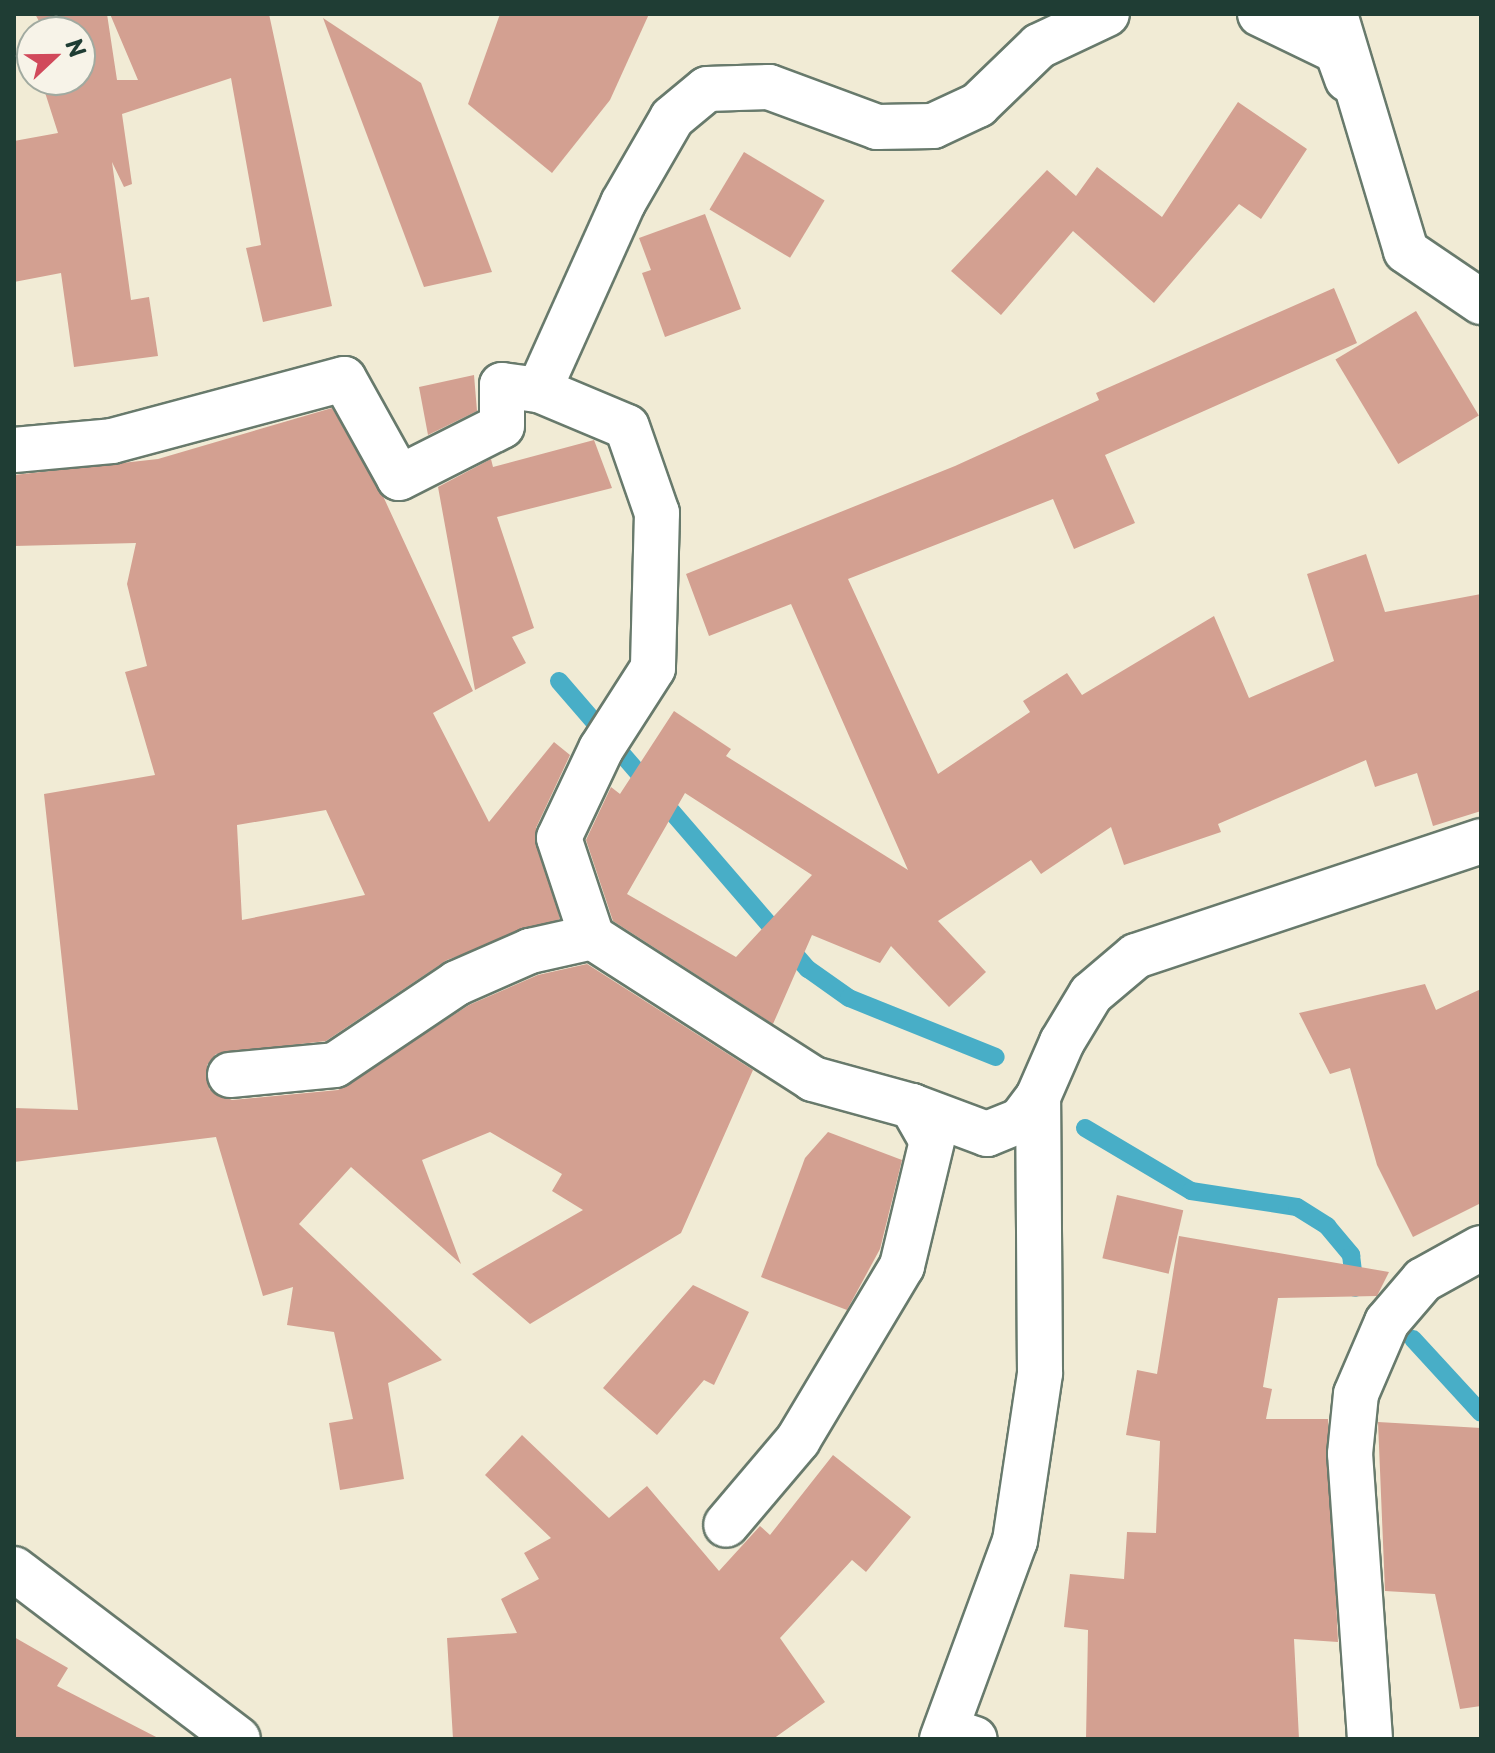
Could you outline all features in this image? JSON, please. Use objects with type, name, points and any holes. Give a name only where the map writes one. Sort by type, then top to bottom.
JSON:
[{"type":"main road","points":[[539,390],[623,203],[672,118],[707,89],[769,87],[877,127],[933,126],[978,105],[1039,46],[1107,14]]},
{"type":"main road","points":[[1260,14],[1337,51],[1406,251],[1481,302]]},
{"type":"main road","points":[[1335,14],[1362,119]]},
{"type":"main road","points":[[14,450],[112,441],[344,379],[399,478],[502,426],[502,385],[539,390],[627,427],[657,513],[653,668],[601,749],[559,838],[592,937],[813,1079],[912,1106],[987,1134],[1020,1121],[1038,1097],[1091,994],[1136,956],[1477,843]]},
{"type":"main road","points":[[230,1075],[335,1065],[457,983],[530,951],[592,937]]},
{"type":"main road","points":[[954,1736],[1015,1541],[1040,1373],[1038,1097]]},
{"type":"main road","points":[[726,1525],[798,1440],[902,1266],[932,1141],[912,1106]]},
{"type":"main road","points":[[1370,1739],[1350,1454],[1356,1394],[1387,1322],[1423,1280],[1481,1248]]},
{"type":"main road","points":[[14,1569],[238,1739]]},
{"type":"building","points":[[107,14],[117,80],[138,80],[110,14],[269,14],[332,306],[263,322],[246,248],[261,245],[231,78],[122,114],[132,184],[124,187],[112,162],[131,300],[149,297],[158,356],[74,367],[61,273],[14,282],[14,141],[58,133],[46,96],[96,96],[96,16],[36,16]]},
{"type":"building","points":[[500,14],[649,14],[610,100],[552,173],[468,104]]},
{"type":"building","points":[[323,18],[421,83],[492,272],[424,287]]},
{"type":"building","points":[[1238,102],[1307,149],[1261,219],[1239,204],[1154,303],[1073,231],[1001,315],[951,271],[1047,170],[1076,196],[1097,167],[1162,217]]},
{"type":"building","points":[[744,152],[825,200],[790,258],[709,209]]},
{"type":"building","points":[[705,214],[741,309],[665,337],[642,273],[651,270],[639,238]]},
{"type":"building","points":[[1334,288],[1357,343],[1105,455],[1135,523],[1074,549],[1053,499],[848,579],[938,774],[1030,712],[1023,701],[1067,673],[1082,695],[1214,616],[1249,698],[1334,661],[1307,574],[1366,554],[1385,612],[1481,594],[1481,811],[1433,826],[1417,773],[1375,787],[1366,760],[1218,824],[1221,832],[1124,865],[1111,827],[1041,874],[1031,860],[938,921],[986,972],[949,1007],[891,946],[880,963],[812,935],[773,1024],[613,921],[586,840],[611,787],[620,794],[674,711],[731,749],[726,756],[908,870],[791,604],[709,636],[686,574],[955,466],[1099,400],[1096,393]],"holes":[[[685,793],[812,875],[736,957],[627,894]]]},
{"type":"building","points":[[1416,311],[1479,416],[1398,464],[1335,359]]},
{"type":"building","points":[[474,375],[477,411],[428,435],[419,387]]},
{"type":"building","points":[[332,408],[383,496],[473,691],[433,713],[489,822],[554,742],[570,755],[536,828],[560,919],[447,960],[326,1041],[216,1054],[207,1065],[209,1089],[232,1100],[338,1090],[469,1005],[538,975],[587,964],[753,1070],[681,1233],[530,1324],[472,1274],[583,1210],[552,1191],[562,1174],[490,1132],[422,1160],[461,1264],[351,1167],[299,1224],[442,1360],[388,1383],[404,1479],[340,1490],[329,1423],[353,1419],[334,1332],[287,1325],[293,1287],[263,1296],[216,1137],[14,1162],[14,1108],[78,1110],[44,794],[155,775],[125,672],[147,666],[127,584],[136,543],[14,546],[14,475],[158,459]],"holes":[[[326,810],[365,895],[242,920],[237,825]]]},
{"type":"building","points":[[594,440],[612,488],[497,517],[534,628],[512,637],[526,663],[475,690],[438,487],[491,459],[493,467]]},
{"type":"building","points":[[1425,984],[1436,1010],[1481,989],[1481,1203],[1413,1237],[1377,1165],[1350,1068],[1330,1074],[1299,1013]]},
{"type":"building","points":[[828,1132],[902,1160],[880,1249],[847,1310],[761,1277],[805,1158]]},
{"type":"building","points":[[1117,1195],[1183,1210],[1169,1274],[1102,1258]]},
{"type":"building","points":[[1179,1236],[1389,1272],[1377,1296],[1278,1298],[1263,1387],[1272,1389],[1266,1419],[1328,1419],[1338,1642],[1294,1639],[1299,1739],[1086,1739],[1088,1630],[1064,1627],[1070,1574],[1124,1579],[1127,1532],[1156,1533],[1160,1441],[1126,1435],[1137,1370],[1157,1374]]},
{"type":"building","points":[[693,1285],[749,1312],[714,1385],[704,1380],[657,1435],[603,1388]]},
{"type":"building","points":[[1378,1422],[1481,1428],[1481,1706],[1460,1709],[1435,1594],[1385,1591]]},
{"type":"building","points":[[522,1435],[609,1518],[647,1486],[719,1571],[760,1526],[770,1535],[833,1455],[911,1517],[866,1572],[852,1560],[780,1638],[825,1702],[773,1739],[453,1739],[447,1638],[517,1633],[501,1599],[539,1579],[524,1553],[551,1538],[485,1475]]},
{"type":"building","points":[[14,1637],[68,1668],[57,1686],[160,1739],[14,1739]]},
{"type":"waterway","points":[[559,681],[808,969],[849,998],[996,1057]]},
{"type":"waterway","points":[[1085,1128],[1191,1191],[1297,1207],[1327,1226],[1351,1255],[1355,1288]]},
{"type":"waterway","points":[[1413,1339],[1481,1413]]}]
